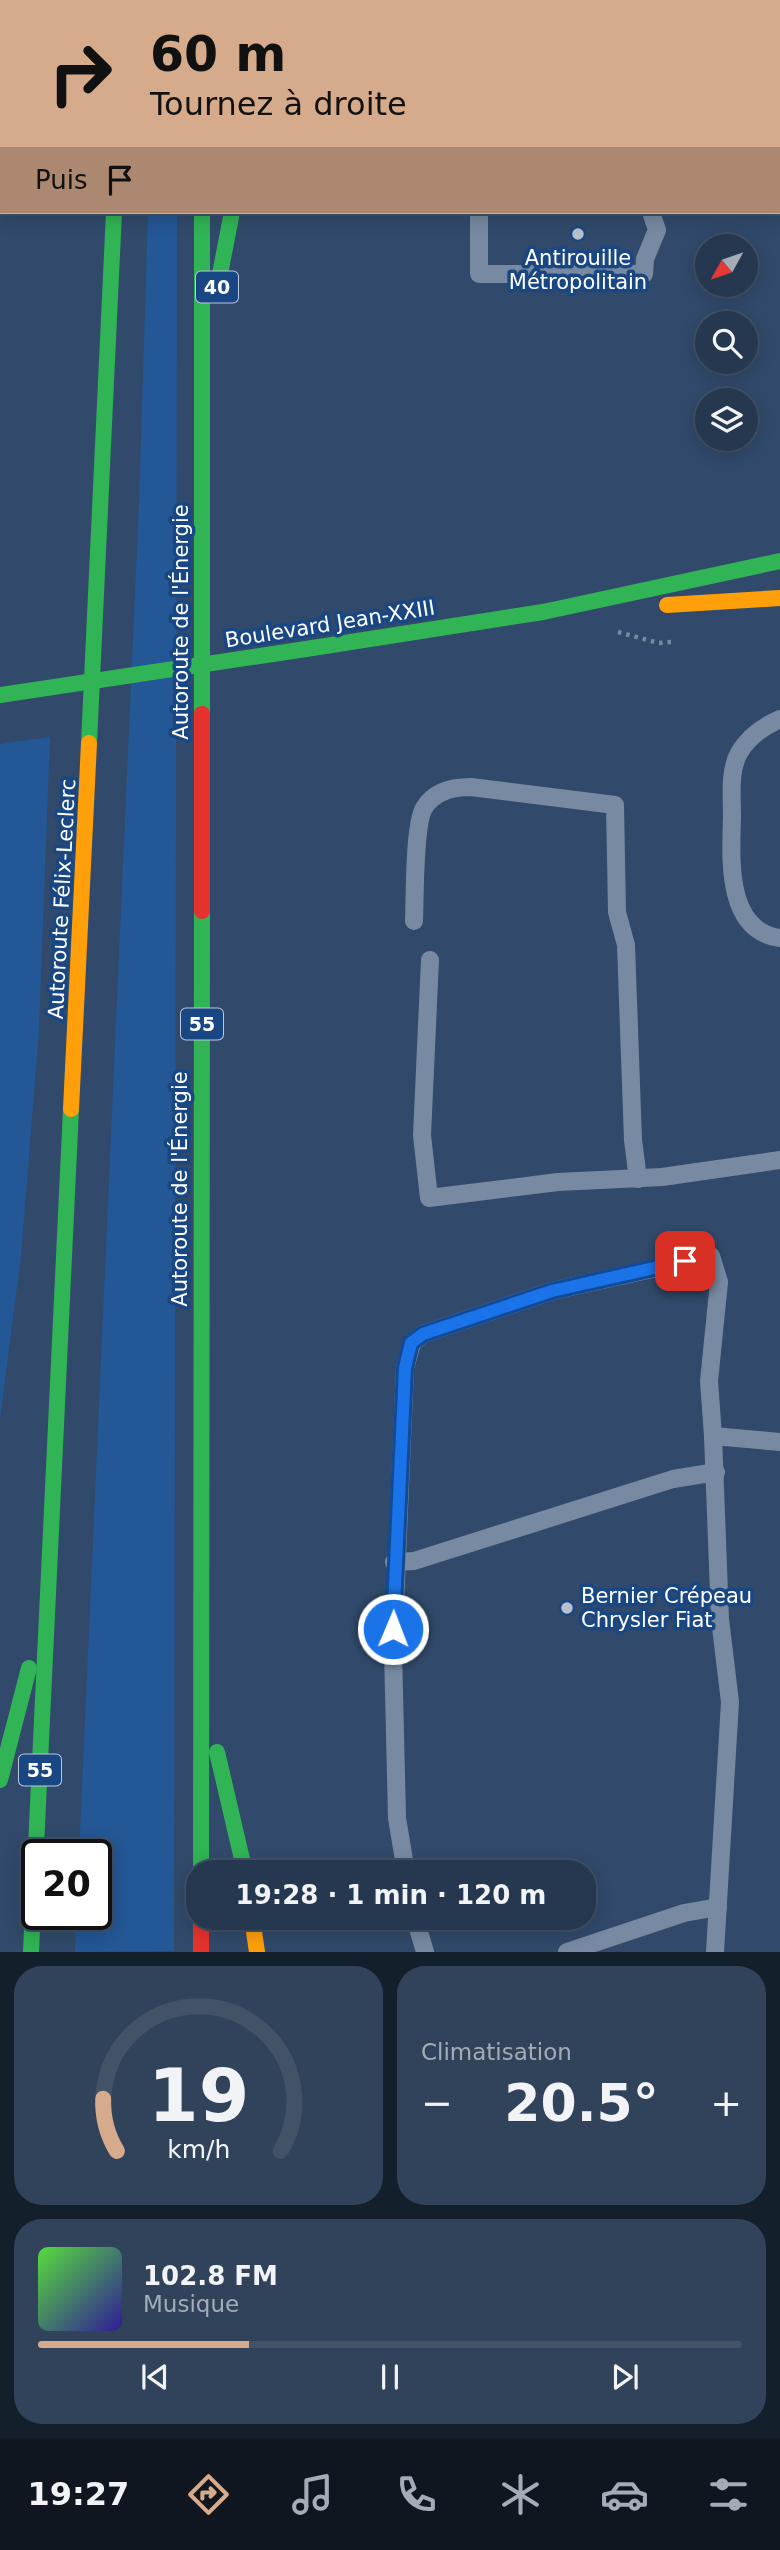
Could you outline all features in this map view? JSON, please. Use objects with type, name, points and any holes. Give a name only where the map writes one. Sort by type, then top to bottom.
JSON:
[{"type":"main road","name":"Autoroute Félix-Leclerc","points":[[50,1588],[114,214]]},
{"type":"main road","name":"Autoroute de l'Énergie","points":[[201,1860],[202,214]]},
{"type":"main road","name":"40","points":[[202,363],[232,214]]},
{"type":"main road","name":"Boulevard Jean-XXIII","points":[[0,695],[543,612],[780,561]]},
{"type":"main road","name":"Boulevard Jean-XXIII","points":[[543,612],[780,598]]},
{"type":"main road","points":[[0,1780],[50,1588]]},
{"type":"main road","name":"55","points":[[31,1951],[50,1588]]},
{"type":"main road","points":[[201,1685],[243,1860]]},
{"type":"main road","points":[[201,1930],[201,1951]]},
{"type":"main road","points":[[254,1930],[257,1951]]},
{"type":"lane","points":[[479,214],[479,274],[644,274],[645,259],[657,230],[652,214]]},
{"type":"lane","points":[[780,719],[752,737],[737,758],[731,834],[733,884],[738,902],[761,932],[780,939]]},
{"type":"lane","points":[[414,921],[423,811],[437,795],[453,788],[471,788],[615,805],[617,912],[626,945],[633,1140],[638,1178]]},
{"type":"lane","points":[[430,960],[422,1135],[429,1198],[558,1182],[638,1178],[780,1160]]},
{"type":"lane","points":[[403,1860],[397,1818],[394,1562],[405,1368],[411,1343],[423,1334],[552,1291],[711,1255],[719,1282],[709,1381],[716,1472],[720,1619],[730,1702],[715,1951]]},
{"type":"lane","points":[[713,1436],[780,1442]]},
{"type":"lane","points":[[394,1562],[414,1561],[673,1479],[716,1472]]},
{"type":"lane","points":[[567,1951],[684,1913],[718,1907]]},
{"type":"lane","points":[[419,1930],[425,1951]]},
{"type":"shaded area","points":[[148,214],[177,214],[174,1951],[75,1952],[76,1930],[112,1930],[112,1839],[80,1839],[139,503]]},
{"type":"shaded area","points":[[50,737],[39,1030],[21,1256],[0,1419],[0,744]]},
{"type":"traffic: fast","points":[[89,743],[114,214]]},
{"type":"traffic: fast","points":[[202,214],[202,714]]},
{"type":"traffic: fast","points":[[219,279],[232,214]]},
{"type":"traffic: fast","points":[[306,649],[543,612],[780,561]]},
{"type":"traffic: fast","points":[[0,695],[306,649]]},
{"type":"traffic: fast","points":[[201,1860],[202,911]]},
{"type":"traffic: fast","points":[[31,1952],[71,1109]]},
{"type":"traffic: fast","points":[[0,1780],[29,1668]]},
{"type":"traffic: fast","points":[[217,1752],[242,1860]]},
{"type":"traffic: slow","points":[[667,605],[780,598]]},
{"type":"traffic: slow","points":[[71,1109],[89,743]]},
{"type":"traffic: slow","points":[[254,1930],[257,1952]]},
{"type":"traffic: jam","points":[[202,714],[202,911]]},
{"type":"traffic: jam","points":[[201,1930],[201,1952]]},
{"type":"place","name":"Antirouille Métropolitain","points":[[578,234]]},
{"type":"place","name":"Bernier Crépeau Chrysler Fiat","points":[[567,1608]]},
{"type":"route","points":[[393,1629],[405,1368],[411,1343],[423,1334],[552,1291],[685,1261]]}]
